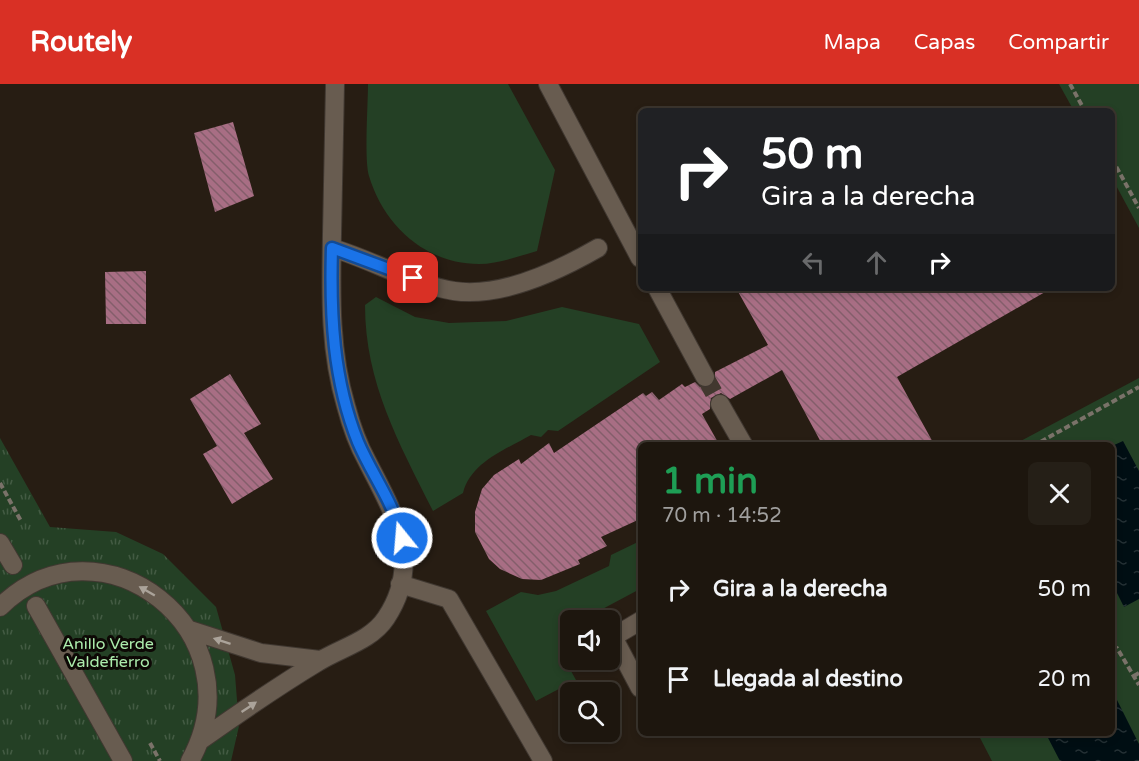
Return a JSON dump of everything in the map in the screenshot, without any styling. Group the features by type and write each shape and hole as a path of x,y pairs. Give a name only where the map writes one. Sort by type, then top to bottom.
{"street":[{"path":"201,740 320,660 378,628 392,608 400,584 403,547 400,529 389,499 358,443 338,369 331,300 335,84"},
{"path":"548,84 638,254"},
{"path":"332,248 455,291 488,290 527,282 559,270 598,248"},
{"path":"659,291 705,377"},
{"path":"720,404 742,442"},
{"path":"0,543 13,565"},
{"path":"0,608 26,588 53,577 77,573 101,574 124,579 146,589 166,603 190,630 202,655 209,696 201,740 190,761"},
{"path":"400,584 449,599 543,761"},
{"path":"36,606 123,761"},
{"path":"638,622 613,637 638,684"},
{"path":"190,630 261,653 320,660"}],"path":[{"path":"1070,84 1083,108"},
{"path":"1115,164 1139,208"},
{"path":"1040,442 1139,387"},
{"path":"0,483 2,490"},
{"path":"1115,647 1137,676 1139,685"}],"green space":[{"path":"368,84 508,84 555,170 537,251 494,263 460,262 425,249 396,226 385,211 369,176 366,145"},
{"path":"1059,84 1139,84 1139,228 1115,184 1115,108 1072,108"},
{"path":"376,297 415,317 449,323 506,321 562,307 639,324 660,362 558,431 548,430 541,437 531,435 490,458 473,473 463,493 433,511 386,412 371,361 365,305"},
{"path":"1139,378 1139,761 992,761 979,736 1115,736 1115,442 1019,442"},
{"name":"Anillo Verde Valdefierro","path":"0,438 50,527 116,532 163,554 216,607 235,675 239,726 231,761 0,761"},
{"path":"638,542 638,590 601,610 560,610 560,670 570,670 576,680 560,682 560,688 536,701 486,611 521,592 538,595 556,591 609,566 611,555"}],"water":[{"path":"1123,441 1139,471 1139,599 1124,607 1115,589 1115,445"},
{"path":"1115,696 1139,744 1139,761 1060,761 1047,736 1115,736"}],"building":[{"path":"233,122 254,196 215,212 194,133"},
{"path":"146,271 146,324 106,324 105,272"},
{"path":"738,291 1047,291 897,377 933,442 821,442 782,370 730,399 721,393 711,398 710,409 702,414 718,442 638,442 638,520 601,537 607,546 578,560 580,564 541,580 522,579 500,569 489,559 475,532 475,512 482,489 494,475 519,459 521,464 549,443 554,453 643,393 646,396 652,392 659,400 682,384 685,387 695,382 700,387 710,387 715,382 715,372 768,345"},
{"path":"230,374 261,424 244,433 273,479 232,504 203,454 217,446 190,399"}],"tunnel":[{"path":"705,377 720,404"}],"route":[{"path":"402,538 389,499 358,443 345,402 332,322 332,248 413,278"}]}
